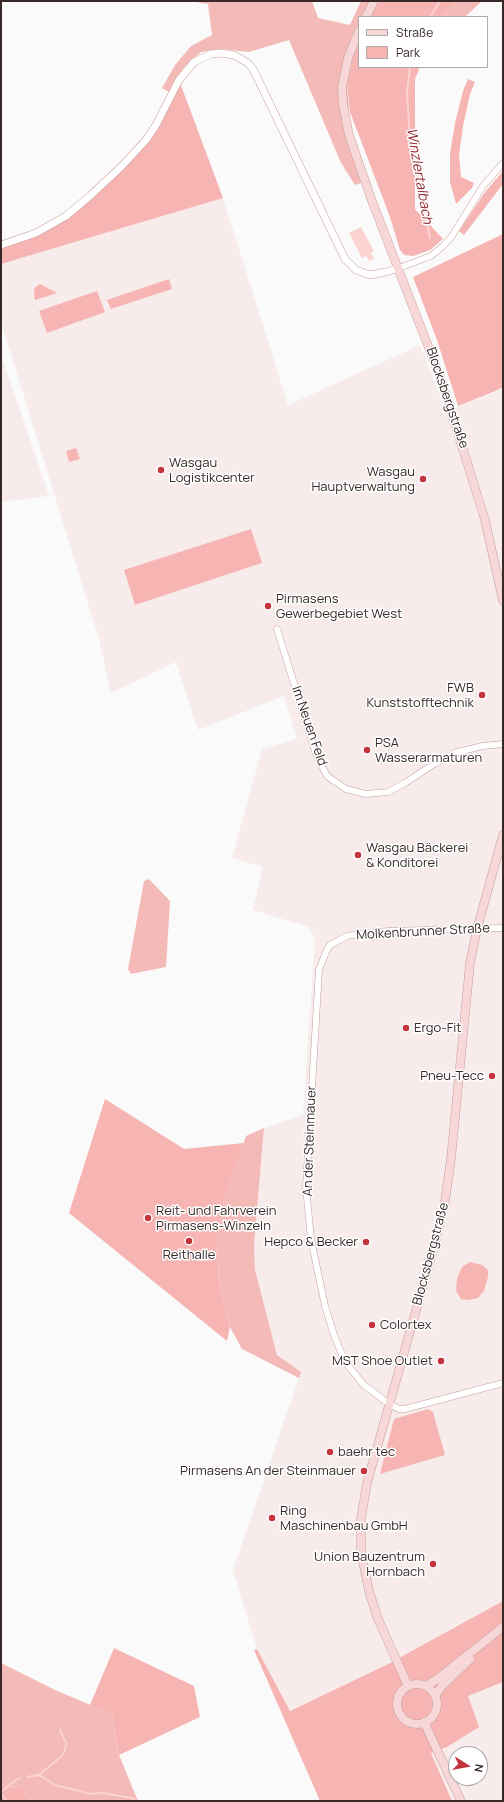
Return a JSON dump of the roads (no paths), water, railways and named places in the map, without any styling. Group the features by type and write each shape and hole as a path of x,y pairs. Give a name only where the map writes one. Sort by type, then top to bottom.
{"main road":[{"path":"366,16 374,1"},
{"name":"Blocksbergstraße","path":"358,34 344,71 342,87 345,120 354,153 430,349 467,458 485,520 503,601"},
{"name":"Blocksbergstraße","path":"408,1686 378,1619 365,1578 361,1552 361,1519 366,1489 434,1247 445,1201 451,1159 470,963 503,835"},
{"path":"426,1686 436,1680 502,1628"},
{"path":"435,1696 442,1686 502,1628"},
{"path":"420,1684 426,1686 435,1696 435,1711 429,1719 424,1722 411,1723 405,1720 398,1709 399,1696 408,1686 420,1684"},
{"path":"424,1722 461,1801"}],"street":[{"path":"1,245 36,233 66,216 91,195 122,166 146,140 156,125 180,80 194,62 218,53 234,55 248,63 253,69 342,252 356,270 370,274 386,272 431,256 444,246 452,236 483,186 503,163"},
{"name":"Im Neuen Feld","path":"277,629 316,754 327,776 346,790 366,794 388,792 401,786 434,764 457,752 483,746 503,744"},
{"name":"Molkenbrunner Straße","path":"326,952 330,946 346,936 359,934 389,931 503,928"},
{"name":"An der Steinmauer","path":"326,952 319,970 309,1118 306,1187 311,1239 325,1305 344,1362 364,1385 389,1404"},
{"path":"389,1404 399,1409 410,1409 503,1383"}],"waterway":[{"name":"Winzlertalbach","path":"431,16 440,1"},
{"name":"Winzlertalbach","path":"410,68 407,93 410,141 430,238"},
{"path":"39,1775 61,1757 65,1751 66,1743 60,1730"},
{"path":"27,1777 39,1775 55,1785 91,1794 102,1793 132,1798 136,1801"},
{"path":"1,1792 20,1778"},
{"path":"1,1793 7,1801"}],"place":[{"name":"Wasgau Logistikcenter","path":"161,470"},
{"name":"Wasgau Hauptverwaltung","path":"423,479"},
{"name":"Pirmasens Gewerbegebiet West","path":"268,606"},
{"name":"FWB Kunststofftechnik","path":"482,695"},
{"name":"PSA Wasserarmaturen","path":"367,750"},
{"name":"Wasgau Bäckerei & Konditorei","path":"358,855"},
{"name":"Ergo-Fit","path":"406,1028"},
{"name":"Pneu-Tecc","path":"492,1076"},
{"name":"Reit- und Fahrverein Pirmasens-Winzeln","path":"148,1218"},
{"name":"Reithalle","path":"189,1241"},
{"name":"Hepco & Becker","path":"366,1242"},
{"name":"Colortex","path":"372,1325"},
{"name":"MST Shoe Outlet","path":"441,1361"},
{"name":"baehr tec","path":"330,1452"},
{"name":"Pirmasens An der Steinmauer","path":"364,1471"},
{"name":"Ring Maschinenbau GmbH","path":"272,1518"},
{"name":"Union Bauzentrum Hornbach","path":"433,1564"}]}
